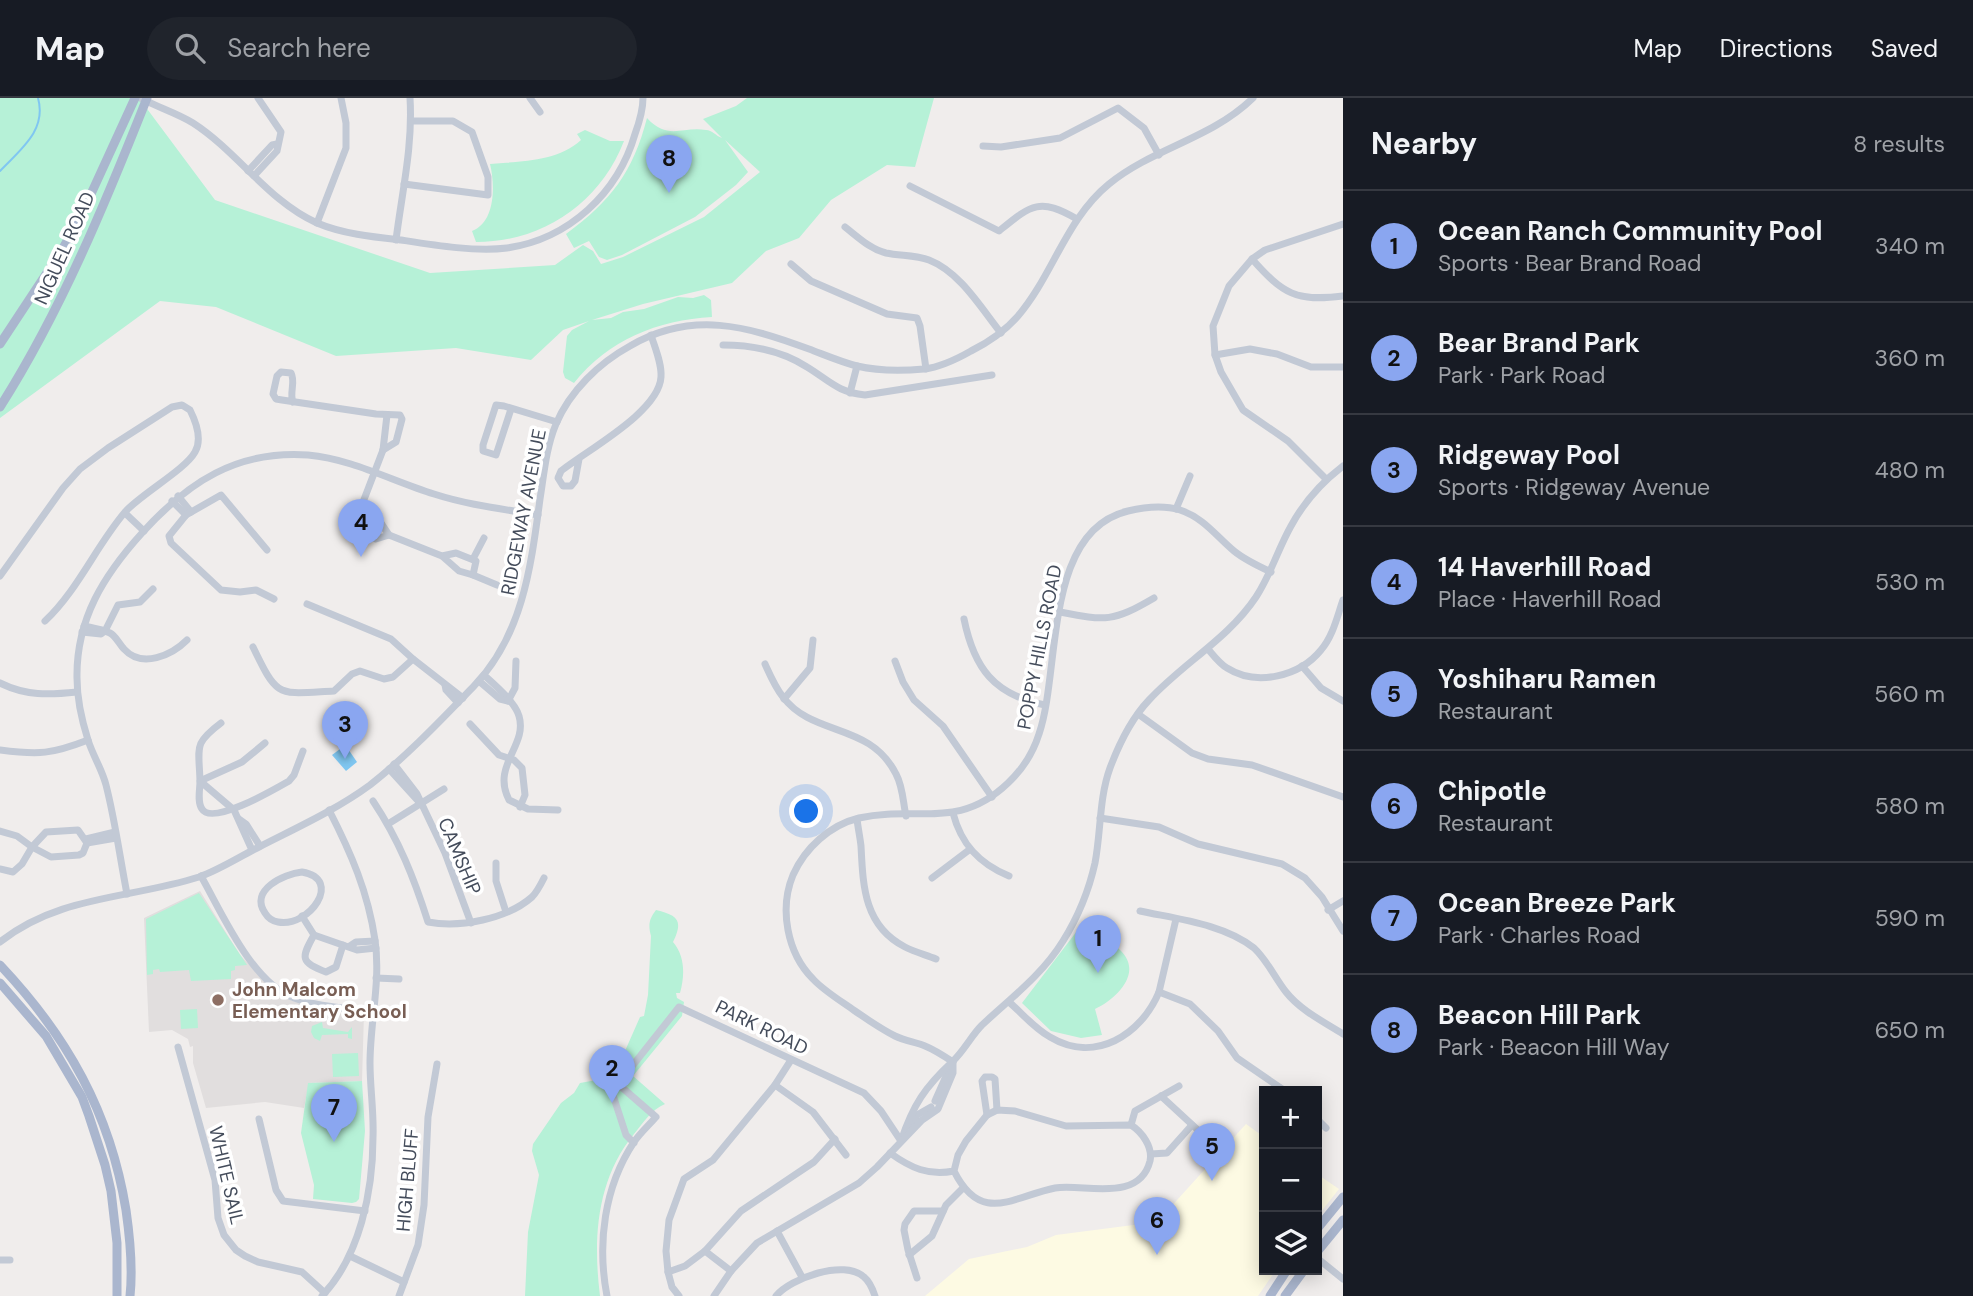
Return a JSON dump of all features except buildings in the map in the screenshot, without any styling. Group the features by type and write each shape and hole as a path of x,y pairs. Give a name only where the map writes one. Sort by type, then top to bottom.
{"main road":[{"name":"NIGUEL ROAD","path":"0,344 80,218 135,98"},
{"name":"NIGUEL ROAD","path":"0,407 44,334 80,257 144,99"},
{"path":"0,965 49,1021 85,1080 103,1121 123,1196 131,1254 130,1296"},
{"path":"0,983 46,1037 82,1097 89,1115 111,1191 117,1243 117,1296"},
{"path":"1322,1223 1343,1198"},
{"path":"1322,1246 1343,1220"},
{"path":"1270,1296 1284,1275"},
{"path":"1285,1296 1300,1275"}],"street":[{"path":"251,174 272,145 277,144 281,132 258,98"},
{"path":"317,223 346,148 346,123 341,98"},
{"path":"396,240 411,121 410,98"},
{"path":"530,98 540,112"},
{"path":"144,99 193,123 292,208 317,223 360,235 396,240 507,248 537,240 567,226 589,209 617,176 631,147 643,98"},
{"name":"RIDGEWAY AVENUE","path":"0,942 51,912 84,901 127,894 201,876 330,810 366,788 391,767 482,678 498,657 517,617 527,580 545,462 557,422 566,406 596,371 621,351 651,335 695,326 737,326 765,333 857,366 890,370 926,369 957,359 1001,333 1030,301 1077,219 1106,186 1127,171 1236,115 1253,98"},
{"path":"982,146 1001,147 1060,138 1118,108 1144,128 1159,155"},
{"path":"404,184 488,195 488,177 472,132 453,121 411,121"},
{"path":"910,186 999,231 1020,214 1035,207 1057,207 1077,219"},
{"path":"1326,479 1288,441 1243,410 1228,387 1215,355 1213,326 1229,286 1252,259 1274,246 1343,225"},
{"path":"845,227 880,250 926,259 943,267 956,277 1001,333"},
{"path":"1252,259 1268,278 1290,293 1317,299 1343,296"},
{"path":"792,264 811,281 887,314 917,318 926,369"},
{"path":"579,459 630,423 659,390 662,373 651,335"},
{"path":"723,345 750,345 785,356 807,367 840,390 850,393 865,394 992,376"},
{"path":"1215,355 1250,349 1277,354 1311,367 1343,367"},
{"path":"850,393 857,366"},
{"path":"293,402 387,415 396,413 402,419 396,442 383,450"},
{"path":"511,409 496,455 483,451 496,405 511,409 557,422"},
{"path":"0,576 63,488 80,469 107,448 172,407 183,406 192,413 198,443 195,452 124,513 61,606 45,621"},
{"path":"387,415 383,450 376,473 354,520 356,530 376,539 388,535"},
{"path":"127,894 107,788 89,740 77,692 77,662 90,605 105,578 175,498 205,478 228,467 273,456 304,455 324,457 459,501 538,515"},
{"path":"901,1141 916,1103 925,1090 943,1068 953,1062 974,1033 1009,1002 1049,960 1076,918 1095,862 1110,769 1124,736 1138,714 1174,676 1208,649 1242,615 1271,572 1290,527 1305,504 1326,479 1343,466"},
{"path":"1176,509 1190,476"},
{"path":"267,550 221,495 189,514 170,533 171,543 221,590 256,590 274,599"},
{"path":"175,498 189,514"},
{"name":"POPPY HILLS ROAD","path":"953,1062 923,1045 894,1036 814,980 793,947 786,918 786,900 795,870 822,837 838,826 857,819 879,816 953,813 992,797 1017,774 1030,755 1040,732 1060,612 1073,558 1095,529 1121,513 1152,507 1176,509 1204,522 1234,551 1271,572"},
{"path":"360,510 366,517 381,523 388,535 442,556 459,570 497,585"},
{"path":"124,513 144,531"},
{"path":"473,559 484,538"},
{"path":"442,556 456,554 473,559 477,565 473,576"},
{"path":"83,629 101,634 118,604 140,602 153,589"},
{"path":"1060,612 1094,619 1110,618 1128,614 1154,598"},
{"path":"1208,649 1227,668 1252,676 1279,677 1313,658 1329,638 1343,600"},
{"path":"307,604 391,639 460,700"},
{"path":"964,619 975,658 994,683 1006,691 1045,705"},
{"path":"105,631 113,634 130,655 140,658 155,658 173,653 187,640"},
{"path":"784,699 810,668 813,640"},
{"path":"253,647 269,681 279,691 299,693 334,691 352,674 360,671 384,679 393,677 413,659"},
{"path":"508,701 514,688 516,661"},
{"path":"895,661 902,682 914,700 943,726 992,797"},
{"path":"765,664 784,699 807,717 861,738 886,757 901,783 906,816"},
{"path":"1302,666 1321,688 1343,701"},
{"path":"482,678 505,694 517,710 521,727 504,772 505,790 509,800 520,807 558,810"},
{"path":"0,683 14,690 34,694 77,692"},
{"path":"1138,714 1192,753 1208,759 1252,765 1343,797"},
{"path":"221,723 203,737 199,749 200,805 207,813 233,810 289,781 303,751"},
{"path":"470,724 494,750 519,764 524,772 525,795 520,807"},
{"path":"0,750 47,753 89,740"},
{"path":"200,781 242,762 265,743"},
{"name":"CAMSHIP","path":"391,767 417,794 445,853 471,923"},
{"path":"200,781 233,810 252,850"},
{"path":"388,824 444,789"},
{"path":"373,801 410,867 428,922 471,923 506,912 533,896 544,878"},
{"path":"323,1294 350,1256 365,1212 374,1139 370,1011 376,980 375,944 362,881 330,810"},
{"path":"953,813 960,835 969,850 994,870 1009,876"},
{"path":"1100,818 1159,827 1198,844 1282,864 1305,878 1322,897 1343,931"},
{"path":"239,819 246,824 260,846"},
{"path":"857,819 861,843 861,877 870,908 877,921 894,940 936,959"},
{"path":"0,870 13,872 46,832 78,830 87,841"},
{"path":"0,831 18,836 51,857 79,855 83,853 87,841"},
{"path":"87,841 116,835"},
{"path":"932,878 969,850"},
{"path":"496,863 496,881 506,912"},
{"path":"294,873 315,877 321,890 319,903 302,916 284,923 274,922 267,916 262,908 262,899 269,885 294,873"},
{"path":"201,876 220,915 250,959 275,988 292,998 308,1002 370,1011"},
{"path":"1328,909 1343,901"},
{"path":"1140,911 1226,934 1256,950 1287,994 1301,1007 1343,1034"},
{"path":"302,916 314,935 357,950 375,944"},
{"path":"1009,1002 1048,1037 1066,1044 1090,1047 1115,1041 1136,1027 1147,1015 1159,992 1176,919"},
{"path":"314,935 304,954 305,960 308,965 326,972 336,967 346,946"},
{"path":"376,980 398,980"},
{"path":"1159,992 1190,1004 1218,1031 1237,1058 1277,1086"},
{"name":"PARK ROAD","path":"618,1084 680,1007 864,1093 881,1111 901,1141"},
{"name":"WHITE SAIL","path":"178,1047 215,1180 218,1218 224,1235 236,1250 258,1262 302,1272 323,1294"},
{"path":"679,1296 672,1287 666,1251 669,1220 684,1179 713,1160 775,1085 791,1060"},
{"path":"910,1130 917,1115 937,1101 953,1073 953,1062"},
{"name":"HIGH BLUFF","path":"398,1296 418,1245 424,1205 428,1117 437,1064"},
{"path":"987,1115 982,1081 985,1077 995,1079 997,1110"},
{"path":"607,1296 602,1258 605,1217 610,1194 634,1143 656,1117 618,1084 612,1092 626,1135 634,1143"},
{"path":"775,1085 813,1112 846,1155"},
{"path":"1131,1125 1135,1111 1179,1086"},
{"path":"714,1296 731,1271 757,1244 859,1183 910,1130 938,1109 937,1101 925,1090"},
{"path":"1161,1096 1212,1143"},
{"path":"997,1110 1015,1111 1066,1126 1131,1125 1143,1136 1151,1154 1149,1164 1134,1182 1123,1186 1099,1190 1057,1188 1002,1203 971,1196 963,1188 954,1171 958,1155 966,1140 987,1115 997,1110"},
{"path":"259,1119 276,1190 283,1201 365,1212"},
{"path":"1322,1124 1326,1128"},
{"path":"1151,1154 1167,1153 1192,1125"},
{"path":"668,1272 685,1266 705,1251 741,1211 814,1162 835,1139"},
{"path":"890,1153 917,1170 943,1173 954,1171"},
{"path":"909,1255 932,1236 950,1200 963,1188"},
{"path":"917,1278 909,1255 905,1227 914,1211 943,1211"},
{"path":"777,1231 802,1277"},
{"path":"705,1251 731,1271"},
{"path":"350,1256 404,1282"},
{"path":"0,1260 10,1260"},
{"path":"1322,1262 1343,1279"},
{"path":"776,1296 802,1277 845,1269 863,1276 875,1296"}],"shaded area":[{"name":"John Malcom Elementary School","path":"200,891 240,955 275,991 292,1001 364,1013 362,1081 309,1083 304,1108 265,1102 206,1108 193,1063 193,1046 190,1047 188,1039 172,1030 149,1032 144,918"},
{"path":"1246,1124 1259,1133 1259,1275 1273,1275 1258,1296 925,1296 969,1259 1027,1247 1056,1235 1141,1224 1168,1210"},
{"path":"1322,1177 1339,1189 1322,1211"}],"green space":[{"path":"0,98 139,98 215,200 430,273 555,265 583,245 593,251 601,264 623,257 704,217 760,172 725,140 748,172 736,185 695,217 607,260 599,257 589,241 574,248 566,234 596,210 618,184 635,154 647,118 669,131 708,130 722,138 703,119 736,106 747,98 934,98 915,167 887,165 831,200 799,238 766,251 732,283 643,304 592,320 611,318 623,312 644,309 678,297 693,298 704,295 711,300 712,317 672,323 636,335 602,355 574,383 565,378 563,372 567,336 572,330 589,321 563,330 531,360 456,348 336,356 216,307 160,301 0,418"},
{"path":"585,130 610,141 624,141 600,183 584,200 566,215 524,235 476,242 472,231 486,220 492,202 490,164 526,161 561,153 581,140 577,134"},
{"path":"199,893 247,965 235,966 235,970 231,971 231,979 191,981 189,970 160,972 159,969 147,975 146,919"},
{"path":"656,910 674,917 678,924 673,942 680,953 683,966 680,993 676,993 677,998 684,1002 682,1016 633,1076 665,1104 648,1117 621,1152 605,1191 598,1232 600,1296 525,1296 528,1232 539,1175 532,1151 533,1144 561,1103 574,1093 580,1083 602,1079 625,1051 640,1017 644,1016 648,995 650,922"},
{"path":"1080,927 1119,949 1129,967 1125,984 1119,992 1095,1009 1102,1035 1081,1038 1051,1031 1022,1003"},
{"path":"197,1009 198,1028 181,1029 180,1010"},
{"path":"322,1022 323,1028 348,1032 352,1027 352,1039 348,1038 348,1034 322,1035 320,1041 314,1038 312,1026"},
{"path":"358,1053 359,1076 333,1077 332,1054"},
{"path":"362,1081 365,1131 359,1199 352,1203 313,1199 314,1185 301,1133 308,1083"}],"water":[{"path":"344,746 357,762 346,771 332,755"}],"waterway":[{"path":"0,171 24,147 35,129 39,120 38,98"}],"place":[{"name":"Beacon Hill Park","path":"669,193"},
{"name":"14 Haverhill Road","path":"361,557"},
{"name":"Ridgeway Pool","path":"345,759"},
{"name":"Ocean Ranch Community Pool","path":"1098,973"},
{"name":"John Malcom Elementary School","path":"218,1000"},
{"name":"Bear Brand Park","path":"612,1103"},
{"name":"Ocean Breeze Park","path":"334,1142"},
{"name":"Yoshiharu Ramen","path":"1212,1181"},
{"name":"Chipotle","path":"1157,1255"}]}
